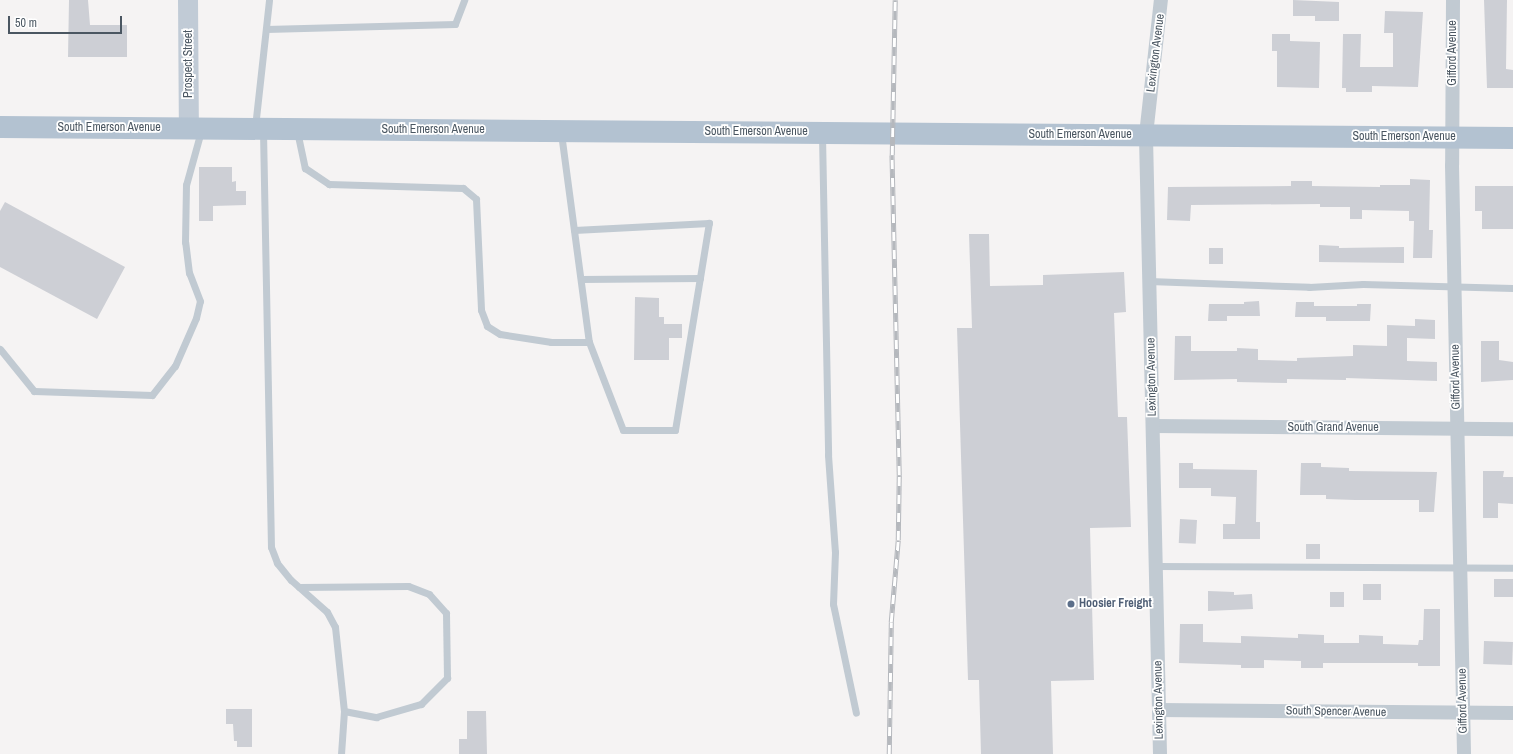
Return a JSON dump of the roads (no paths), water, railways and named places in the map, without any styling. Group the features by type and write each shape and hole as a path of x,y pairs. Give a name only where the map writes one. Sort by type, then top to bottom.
{"main road":[{"name":"Prospect Street","path":"188,0 196,128"},
{"name":"South Emerson Avenue","path":"0,127 1513,138"}],"street":[{"name":"Lexington Avenue","path":"1160,754 1146,135 1161,0"},
{"name":"Gifford Avenue","path":"1453,0 1452,137 1464,754"},
{"name":"South Grand Avenue","path":"1153,426 1513,429"},
{"name":"South Spencer Avenue","path":"1159,710 1513,713"}],"lane":[{"path":"269,0 259,129 271,547 277,563 299,587 327,612 335,627 344,711 341,754"},
{"path":"266,29 455,24 464,0"},
{"path":"0,349 34,391 152,395 175,366 196,318 200,301 189,273 185,242 186,184 196,128"},
{"path":"296,129 305,168 330,184 463,188 476,199 481,310 488,326 500,334 551,342 589,342"},
{"path":"560,131 589,342 623,430 675,430 709,223 574,230"},
{"path":"822,133 828,455 836,552 833,604 856,713"},
{"path":"581,279 700,278"},
{"path":"1149,281 1309,287 1364,284 1513,288"},
{"path":"1156,566 1513,568"},
{"path":"299,587 408,586 429,594 446,613 447,678 421,704 376,717 344,711"}],"railway":[{"path":"889,754 891,622 898,540 899,475 892,155 895,0"}],"place":[{"name":"Hoosier Freight","path":"1071,604"}]}
